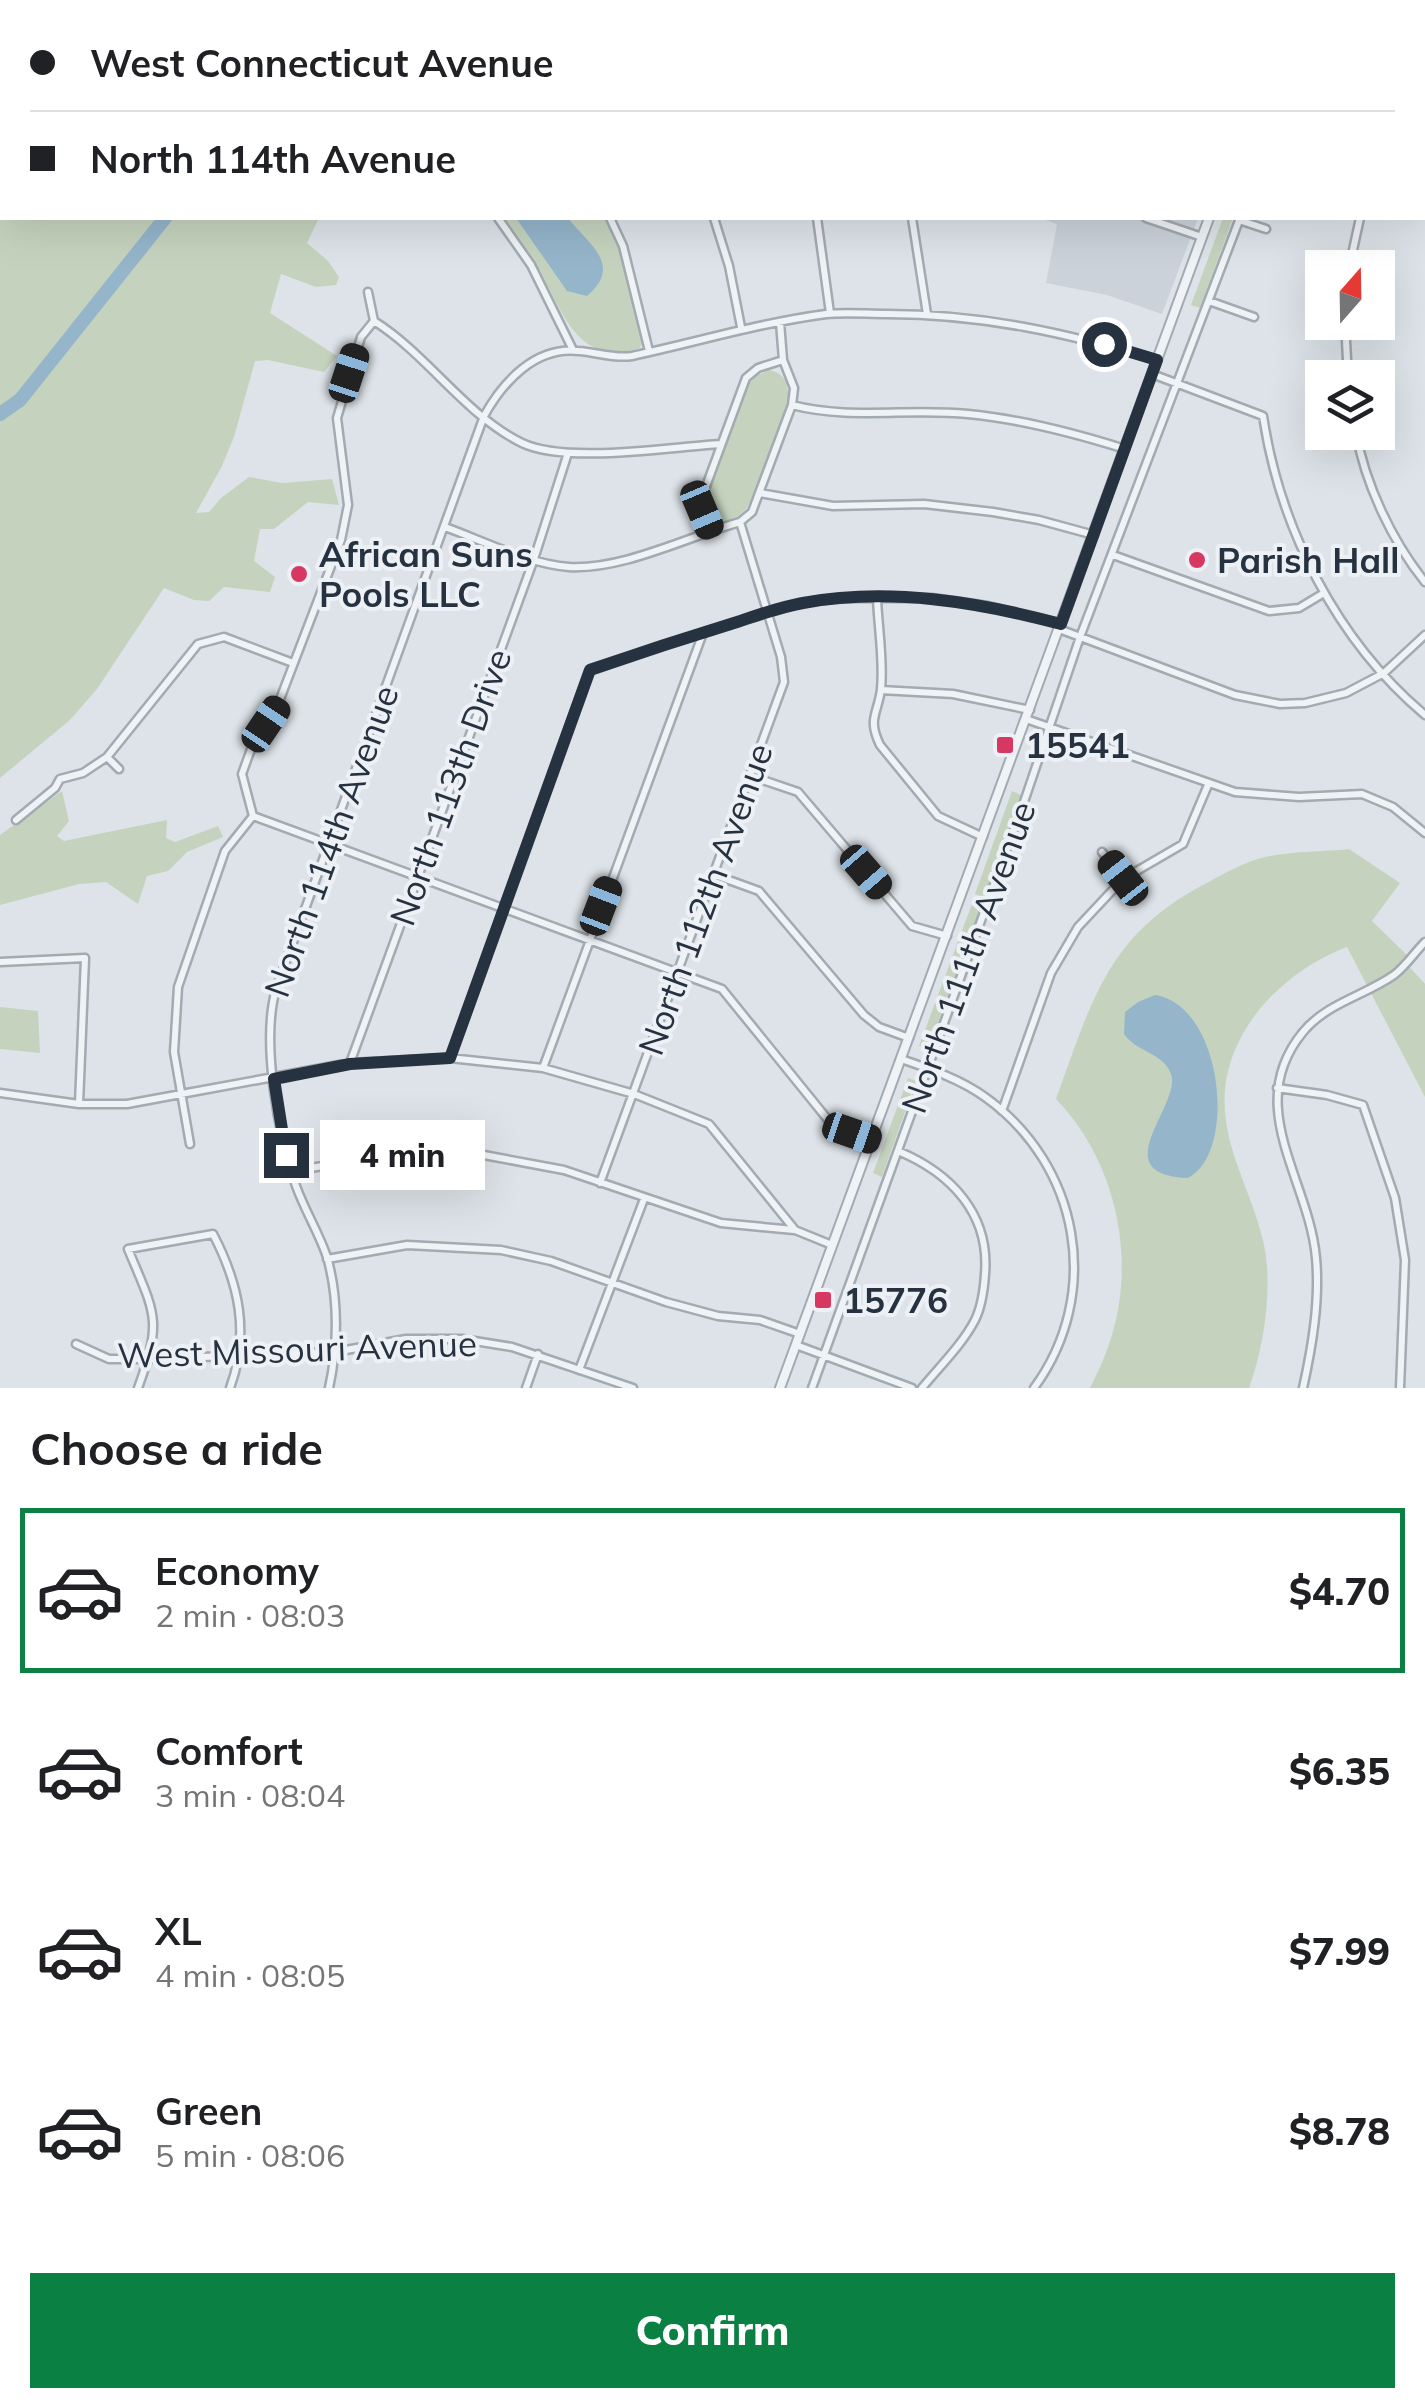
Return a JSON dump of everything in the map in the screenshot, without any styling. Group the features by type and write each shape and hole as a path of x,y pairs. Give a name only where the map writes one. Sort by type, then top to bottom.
{"street":[{"path":"499,220 531,264 574,350 615,357 741,328 830,314 927,314 1010,323 1077,336 1157,360"},
{"path":"611,220 624,246 649,351"},
{"path":"715,220 729,266 741,328"},
{"path":"816,220 830,314"},
{"path":"912,220 927,314"},
{"path":"1152,220 1202,237"},
{"name":"North 111th Avenue","path":"780,1388 1208,220"},
{"name":"North 111th Avenue","path":"812,1388 1080,637 1239,220"},
{"name":"North 111th Avenue","path":"1242,220 1266,229"},
{"path":"1354,250 1360,220"},
{"path":"368,292 374,321 396,335 484,416 523,444 568,454 720,444"},
{"path":"1209,301 1254,317"},
{"path":"253,816 242,774 247,757 277,707 341,540 348,504 337,418 361,337 374,321"},
{"path":"445,527 534,560 568,567 606,565 740,522 752,512 792,405 794,388 783,360 780,322"},
{"name":"North 114th Avenue","path":"329,1388 334,1303 327,1259 282,1141 269,1042 272,1001 484,416 511,376 539,358 574,350"},
{"path":"711,530 702,510 702,497 746,378 758,368 783,360"},
{"path":"1152,374 1263,416 1276,481 1298,540 1324,593 1352,635 1425,715"},
{"path":"792,405 820,412 969,414 1040,426 1126,450"},
{"path":"1359,450 1388,524 1425,582"},
{"name":"North 113th Drive","path":"350,1064 534,560 568,454"},
{"path":"760,493 833,506 924,504 976,510 1039,520 1094,535"},
{"name":"North 112th Avenue","path":"600,1183 784,682 768,612 740,522"},
{"path":"1112,555 1269,612 1299,608 1324,593"},
{"path":"450,1058 590,670 799,603 838,598 932,598 988,606 1060,626 1235,695 1268,703 1304,703 1346,693 1384,673 1425,635"},
{"path":"877,598 881,690 872,714 874,732 938,816 983,837"},
{"path":"542,1068 704,632"},
{"path":"16,820 56,788 60,779 83,773 107,757 198,644 224,638 293,663"},
{"path":"881,690 952,694 1028,714 1050,728 1208,785 1258,796 1362,794 1394,807 1425,833"},
{"path":"107,757 119,768"},
{"path":"751,776 798,792 912,926 947,936"},
{"path":"1002,1111 1051,973 1078,928 1123,878 1182,844 1208,785"},
{"path":"253,816 722,989 833,1126 872,1140"},
{"path":"190,1144 174,1035 182,970 225,850 253,816"},
{"path":"1102,852 1123,878"},
{"path":"714,875 759,891 864,1015 879,1027 909,1038"},
{"path":"1302,1388 1313,1346 1316,1258 1302,1195 1277,1122 1277,1088 1283,1065 1304,1030 1318,1016 1394,975 1425,942"},
{"path":"0,962 85,958 79,1104"},
{"path":"0,1093 79,1104 127,1104 350,1064 450,1058 542,1068 634,1094 709,1124 795,1230"},
{"path":"902,1059 983,1095 1026,1134 1053,1176 1068,1215 1074,1250 1074,1290 1052,1363 1034,1388"},
{"path":"1277,1088 1327,1095 1363,1106 1395,1198 1405,1260 1400,1388"},
{"path":"898,1150 941,1173 967,1201 978,1221 986,1260 984,1291 976,1318 922,1388"},
{"path":"291,1171 412,1152 473,1153 528,1161 721,1223 795,1230 832,1245"},
{"path":"580,1370 644,1199"},
{"path":"138,1388 156,1329 152,1308 128,1249 213,1234 231,1268 241,1319 239,1356 230,1388"},
{"path":"327,1259 407,1245 474,1246 551,1261 666,1302 718,1316 760,1320 800,1334"},
{"name":"West Missouri Avenue","path":"76,1344 109,1359 149,1359 334,1352 436,1338 488,1342 538,1354 633,1388"},
{"path":"796,1346 912,1388"},
{"path":"526,1388 538,1354"}],"shaded area":[{"path":"1046,220 1197,220 1162,314 1107,295 1046,283 1057,224"}],"green space":[{"path":"0,220 318,220 307,243 328,261 339,277 336,285 316,287 281,274 270,313 337,356 324,372 268,360 255,361 234,437 196,513 209,512 249,477 282,483 332,479 339,505 308,502 274,529 260,529 254,561 275,577 270,592 224,587 209,601 194,600 164,588 97,689 70,720 0,778"},
{"path":"503,220 607,220 623,263 642,342 640,348 619,352 587,343 565,318 535,263"},
{"path":"1222,220 1232,220 1200,308 1191,305"},
{"path":"769,370 780,374 786,383 783,415 747,508 735,519 720,523 709,513 708,491 746,388 755,376"},
{"path":"62,791 69,821 57,836 64,841 167,820 166,838 175,842 218,826 223,837 187,852 168,871 147,876 138,904 106,882 79,884 0,905 0,835"},
{"path":"1012,791 1021,795 984,897 975,894"},
{"path":"1349,849 1400,883 1372,921 1410,958 1406,963 1425,984 1425,1097 1347,947 1297,974 1275,992 1241,1038 1230,1064 1225,1092 1229,1137 1267,1262 1266,1317 1249,1388 1090,1388 1109,1344 1119,1307 1121,1242 1106,1180 1093,1151 1056,1099 1092,1003 1123,950 1144,927 1203,885 1265,857"},
{"path":"972,904 981,907 928,1049 919,1046"},
{"path":"0,1007 38,1011 40,1053 0,1049"},
{"path":"908,1078 916,1081 882,1177 873,1173"}],"water":[{"path":"517,220 570,220 593,246 603,265 598,285 587,296 567,291"},
{"path":"1155,995 1178,1005 1196,1024 1209,1051 1216,1081 1214,1140 1204,1163 1188,1178 1163,1174 1151,1165 1151,1136 1166,1103 1171,1074 1162,1061 1124,1034 1125,1012"}],"waterway":[{"path":"0,414 20,400 163,220"}],"place":[{"name":"Parish Hall","path":"1197,560"},
{"name":"African Suns Pools LLC","path":"299,574"},
{"name":"15541","path":"1005,745"},
{"name":"15776","path":"823,1300"}],"route":[{"path":"286,1155 274,1079 350,1064 450,1058 590,670 799,603 838,598 932,598 988,606 1061,624 1157,360 1104,344"}]}
